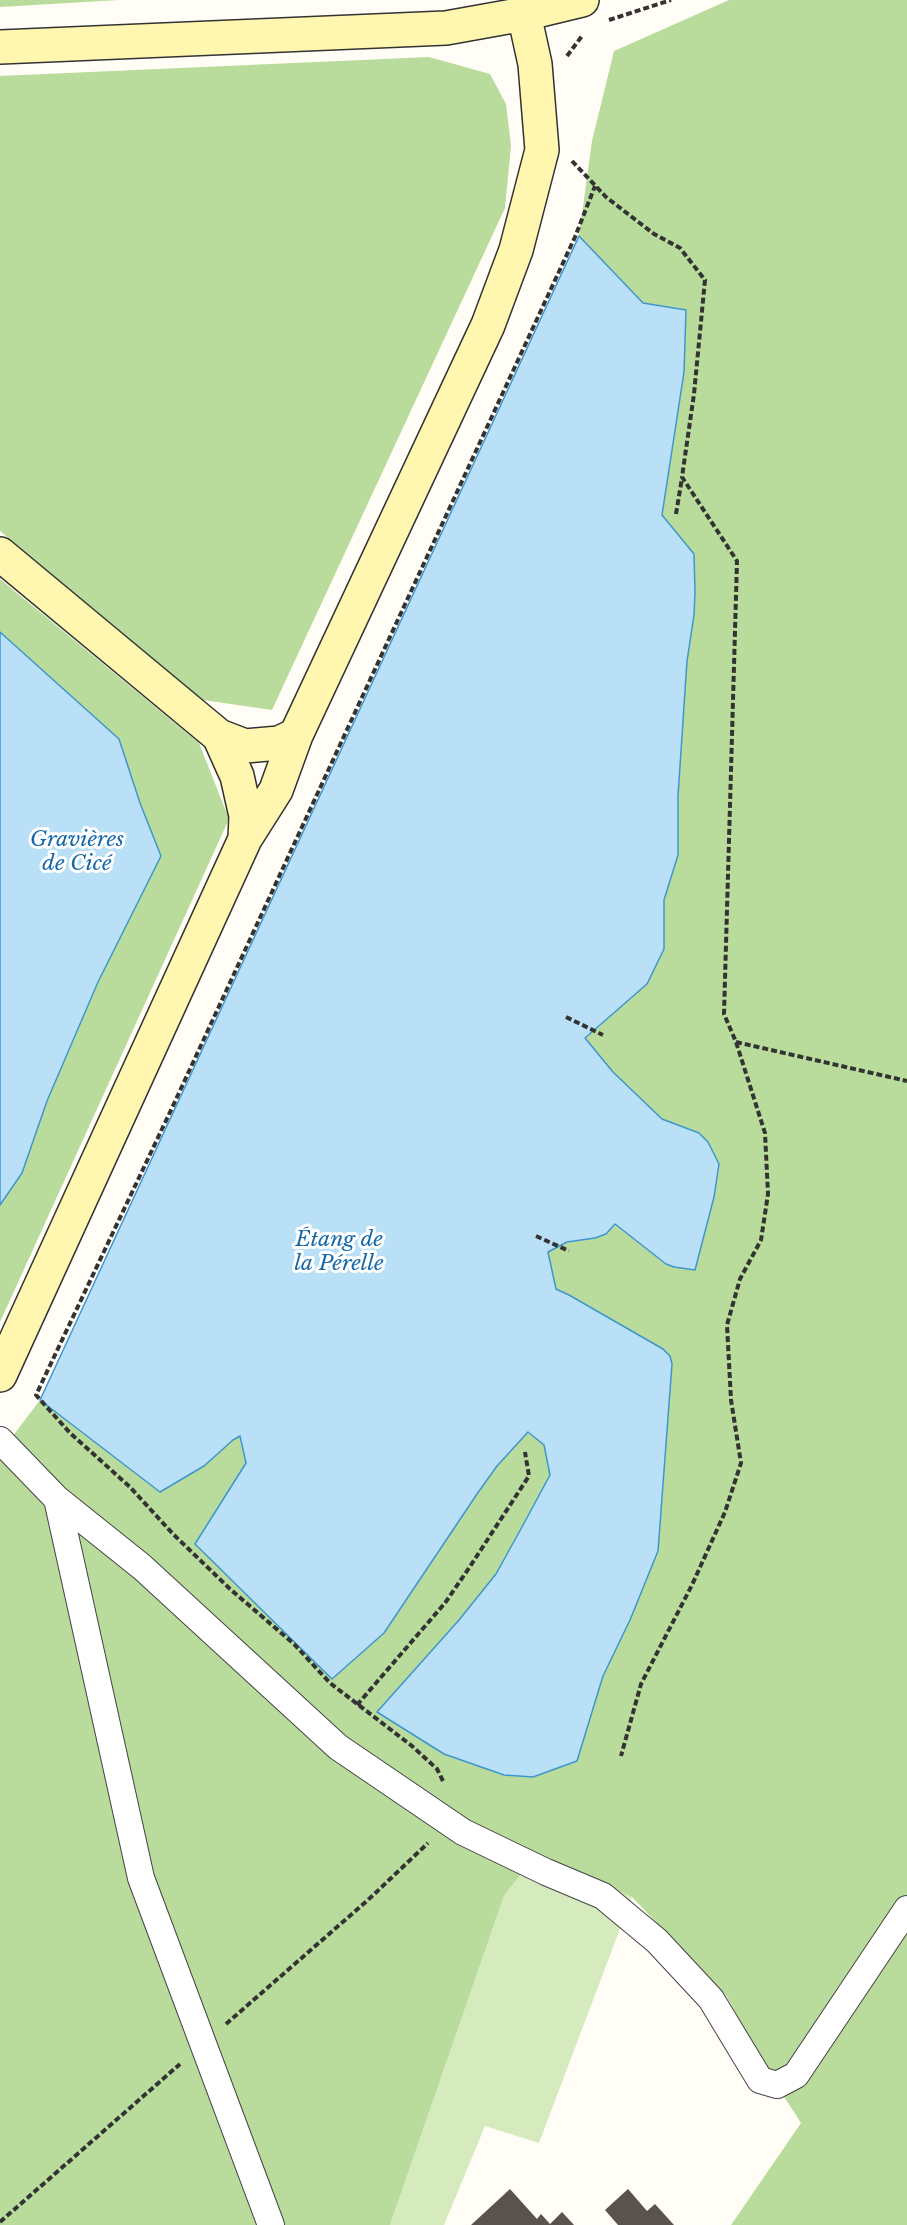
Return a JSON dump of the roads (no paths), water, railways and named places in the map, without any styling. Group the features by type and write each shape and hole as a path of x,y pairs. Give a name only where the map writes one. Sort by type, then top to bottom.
{"main road":[{"path":"0,46 446,28 524,14 592,11"},
{"path":"0,1375 245,838 276,790 296,735 488,325 516,250 542,150 536,64 524,14"},
{"path":"0,554 219,736 245,746 279,743 296,735"},
{"path":"219,736 237,776 246,816 245,838"}],"street":[{"path":"0,1440 57,1499 142,1567 338,1747 463,1832 546,1872 603,1896 657,1941 711,1999 760,2080 777,2085 796,2074 907,1909"},
{"path":"57,1499 141,1878 271,2225"}],"water":[{"name":"Étang de la Pérelle","path":"579,236 643,303 686,310 684,372 662,515 694,554 695,592 687,661 678,796 678,855 664,900 664,949 647,984 585,1038 613,1072 662,1119 699,1133 708,1142 719,1164 714,1197 695,1270 666,1264 615,1224 606,1234 567,1242 548,1252 556,1289 663,1349 670,1356 672,1364 658,1551 630,1620 603,1676 577,1761 533,1777 504,1775 444,1754 377,1712 459,1620 496,1574 522,1527 550,1475 544,1445 528,1432 497,1466 384,1633 332,1679 195,1544 246,1463 240,1436 204,1466 160,1492 40,1400"},
{"name":"Gravières de Cicé","path":"0,632 119,739 140,803 161,856 98,982 47,1101 22,1173 0,1205"}]}
